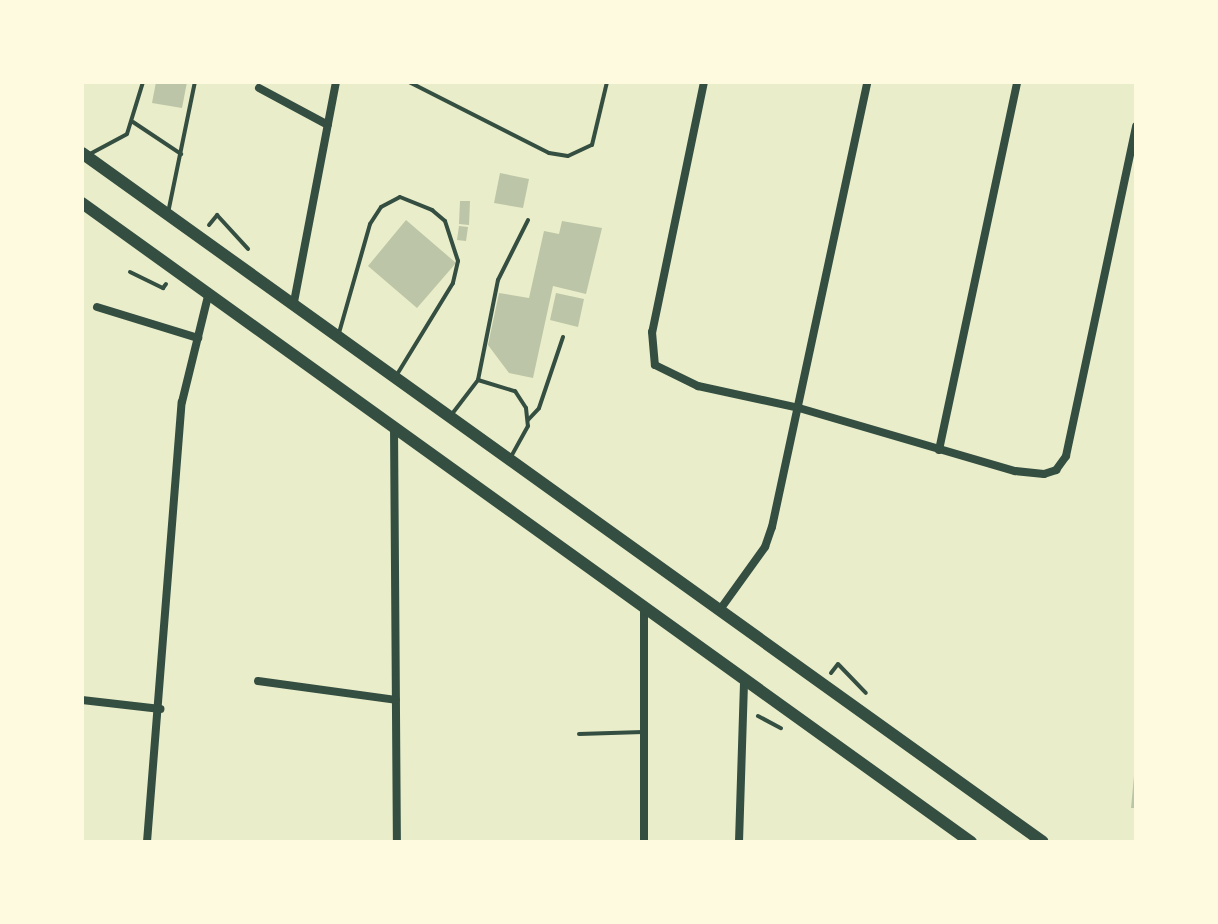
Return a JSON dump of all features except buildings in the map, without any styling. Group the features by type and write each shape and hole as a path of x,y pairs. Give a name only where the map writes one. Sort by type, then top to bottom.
{"main road":[{"path":"84,155 294,302 1043,842"},
{"path":"82,203 968,841"}],"street":[{"path":"294,302 336,82"},
{"path":"704,82 652,332 655,365 673,378 799,408 1015,471 1044,474 1056,470 1066,456 1136,126"},
{"path":"719,611 765,547 799,408 867,82"},
{"path":"939,450 1017,82"},
{"path":"259,88 328,125"},
{"path":"147,842 160,709 182,402 209,292"},
{"path":"97,307 198,338"},
{"path":"394,425 397,842"},
{"path":"644,607 644,842"},
{"path":"739,842 744,680"},
{"path":"258,681 396,700"},
{"path":"82,700 160,709"}],"lane":[{"path":"84,155 127,134 143,82"},
{"path":"167,213 195,82"},
{"path":"409,82 549,153 568,156 592,145 607,82"},
{"path":"133,122 181,154"},
{"path":"339,335 370,224 381,207 400,197 432,210 445,221 458,261 453,283 396,376"},
{"path":"451,416 478,380 498,280 528,220"},
{"path":"509,459 524,438 528,420 539,408 563,337"},
{"path":"478,380 515,391 528,420"},
{"path":"579,734 643,732"}],"path":[{"path":"217,215 248,249"},
{"path":"130,272 163,288"},
{"path":"838,664 869,696"},
{"path":"758,716 789,731"}]}
